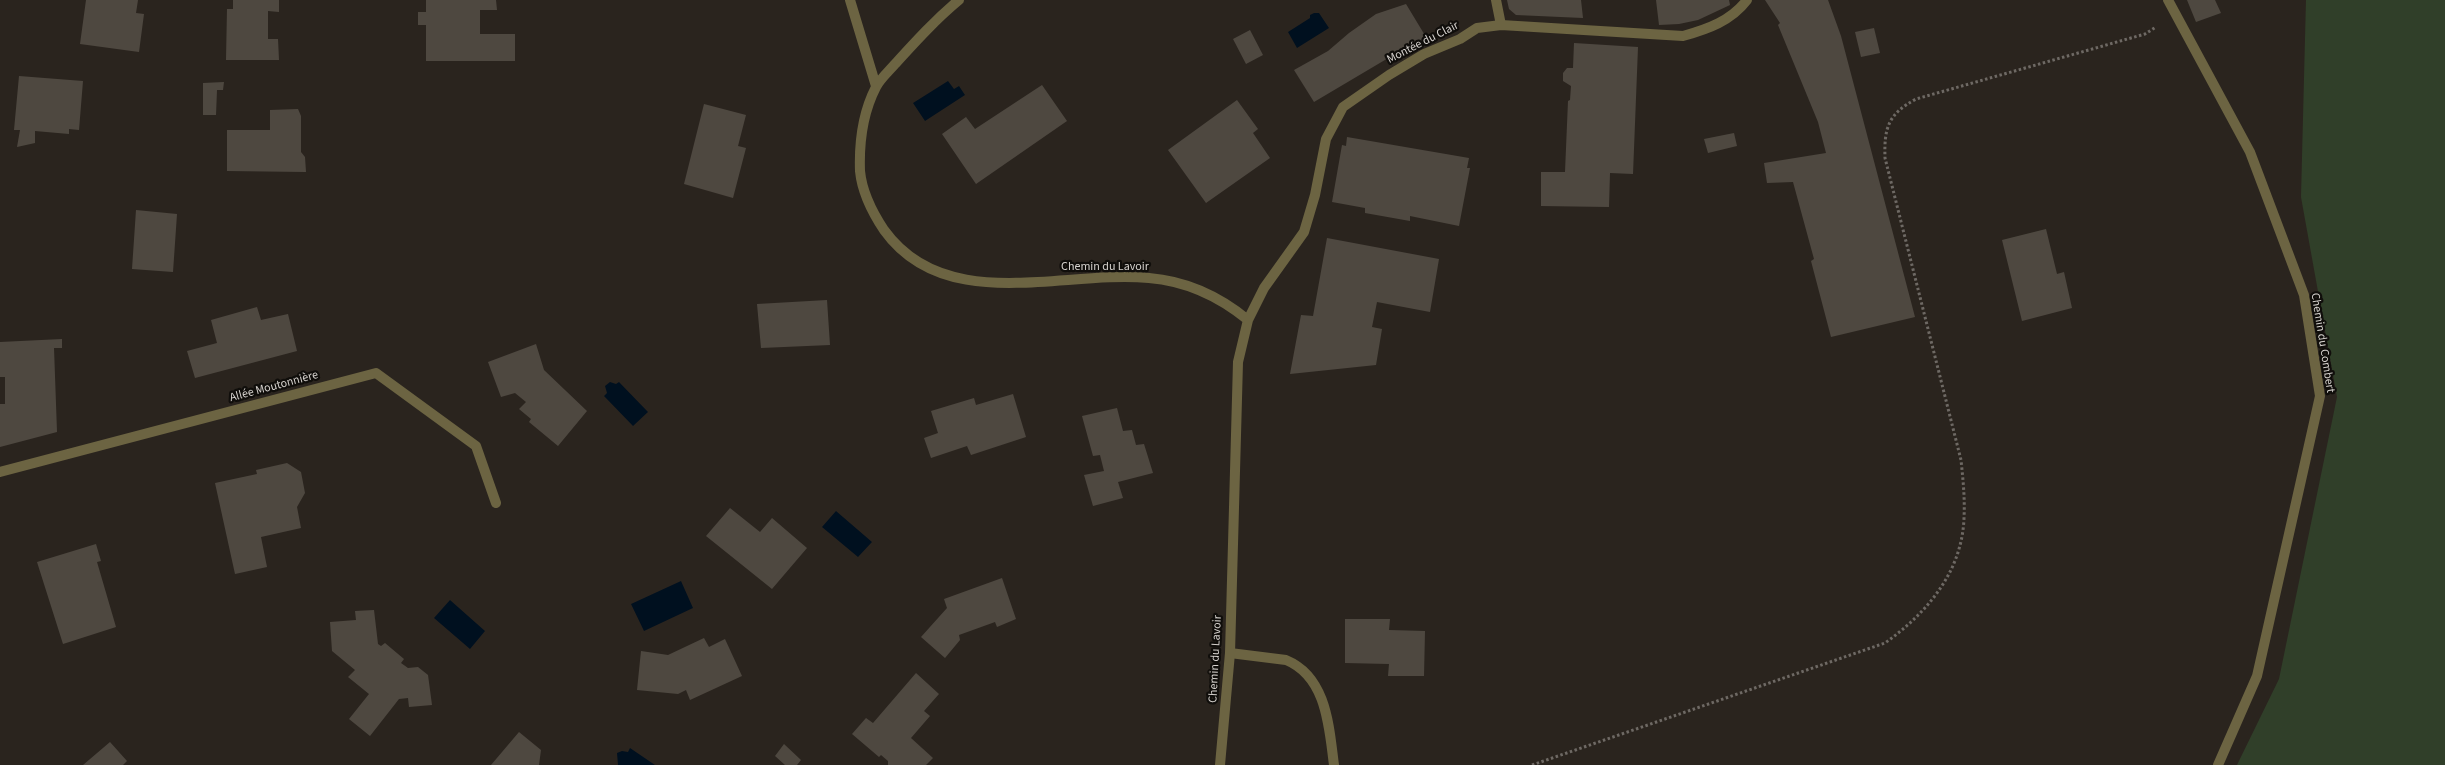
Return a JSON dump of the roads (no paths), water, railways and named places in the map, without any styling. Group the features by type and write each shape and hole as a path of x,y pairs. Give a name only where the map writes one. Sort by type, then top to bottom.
{"street":[{"path":"850,0 876,86"},
{"name":"Chemin du Lavoir","path":"959,0 932,23 876,86 865,114 859,143 861,181 873,214 894,244 911,259 931,270 960,280 994,284 1092,277 1151,278 1197,288 1237,311 1248,320 1238,362 1230,653 1220,765"},
{"path":"1496,0 1501,25"},
{"name":"Montée du Clair","path":"1248,320 1264,288 1304,232 1315,195 1326,139 1343,107 1389,75 1424,54 1460,39 1476,28 1501,25 1683,36 1702,31 1736,14 1747,0"},
{"name":"Chemin du Combert","path":"2168,0 2250,152 2304,295 2320,396 2257,676 2218,765"},
{"name":"Allée Moutonnière","path":"0,472 376,373 476,446 496,504"},
{"path":"1230,653 1286,660 1293,663 1312,680 1324,704 1334,765"}],"water":[{"path":"1319,13 1329,28 1297,48 1288,32 1310,18 1310,15"},
{"path":"948,81 954,89 959,86 965,95 925,121 913,103"},
{"path":"610,382 616,384 619,382 648,412 633,426 604,396 607,393 605,386"},
{"path":"836,511 872,542 858,557 822,527"},
{"path":"681,581 693,608 644,631 631,604"},
{"path":"450,600 485,631 470,649 434,618"},
{"path":"630,748 655,765 618,765 617,753 622,751 628,752"}]}
